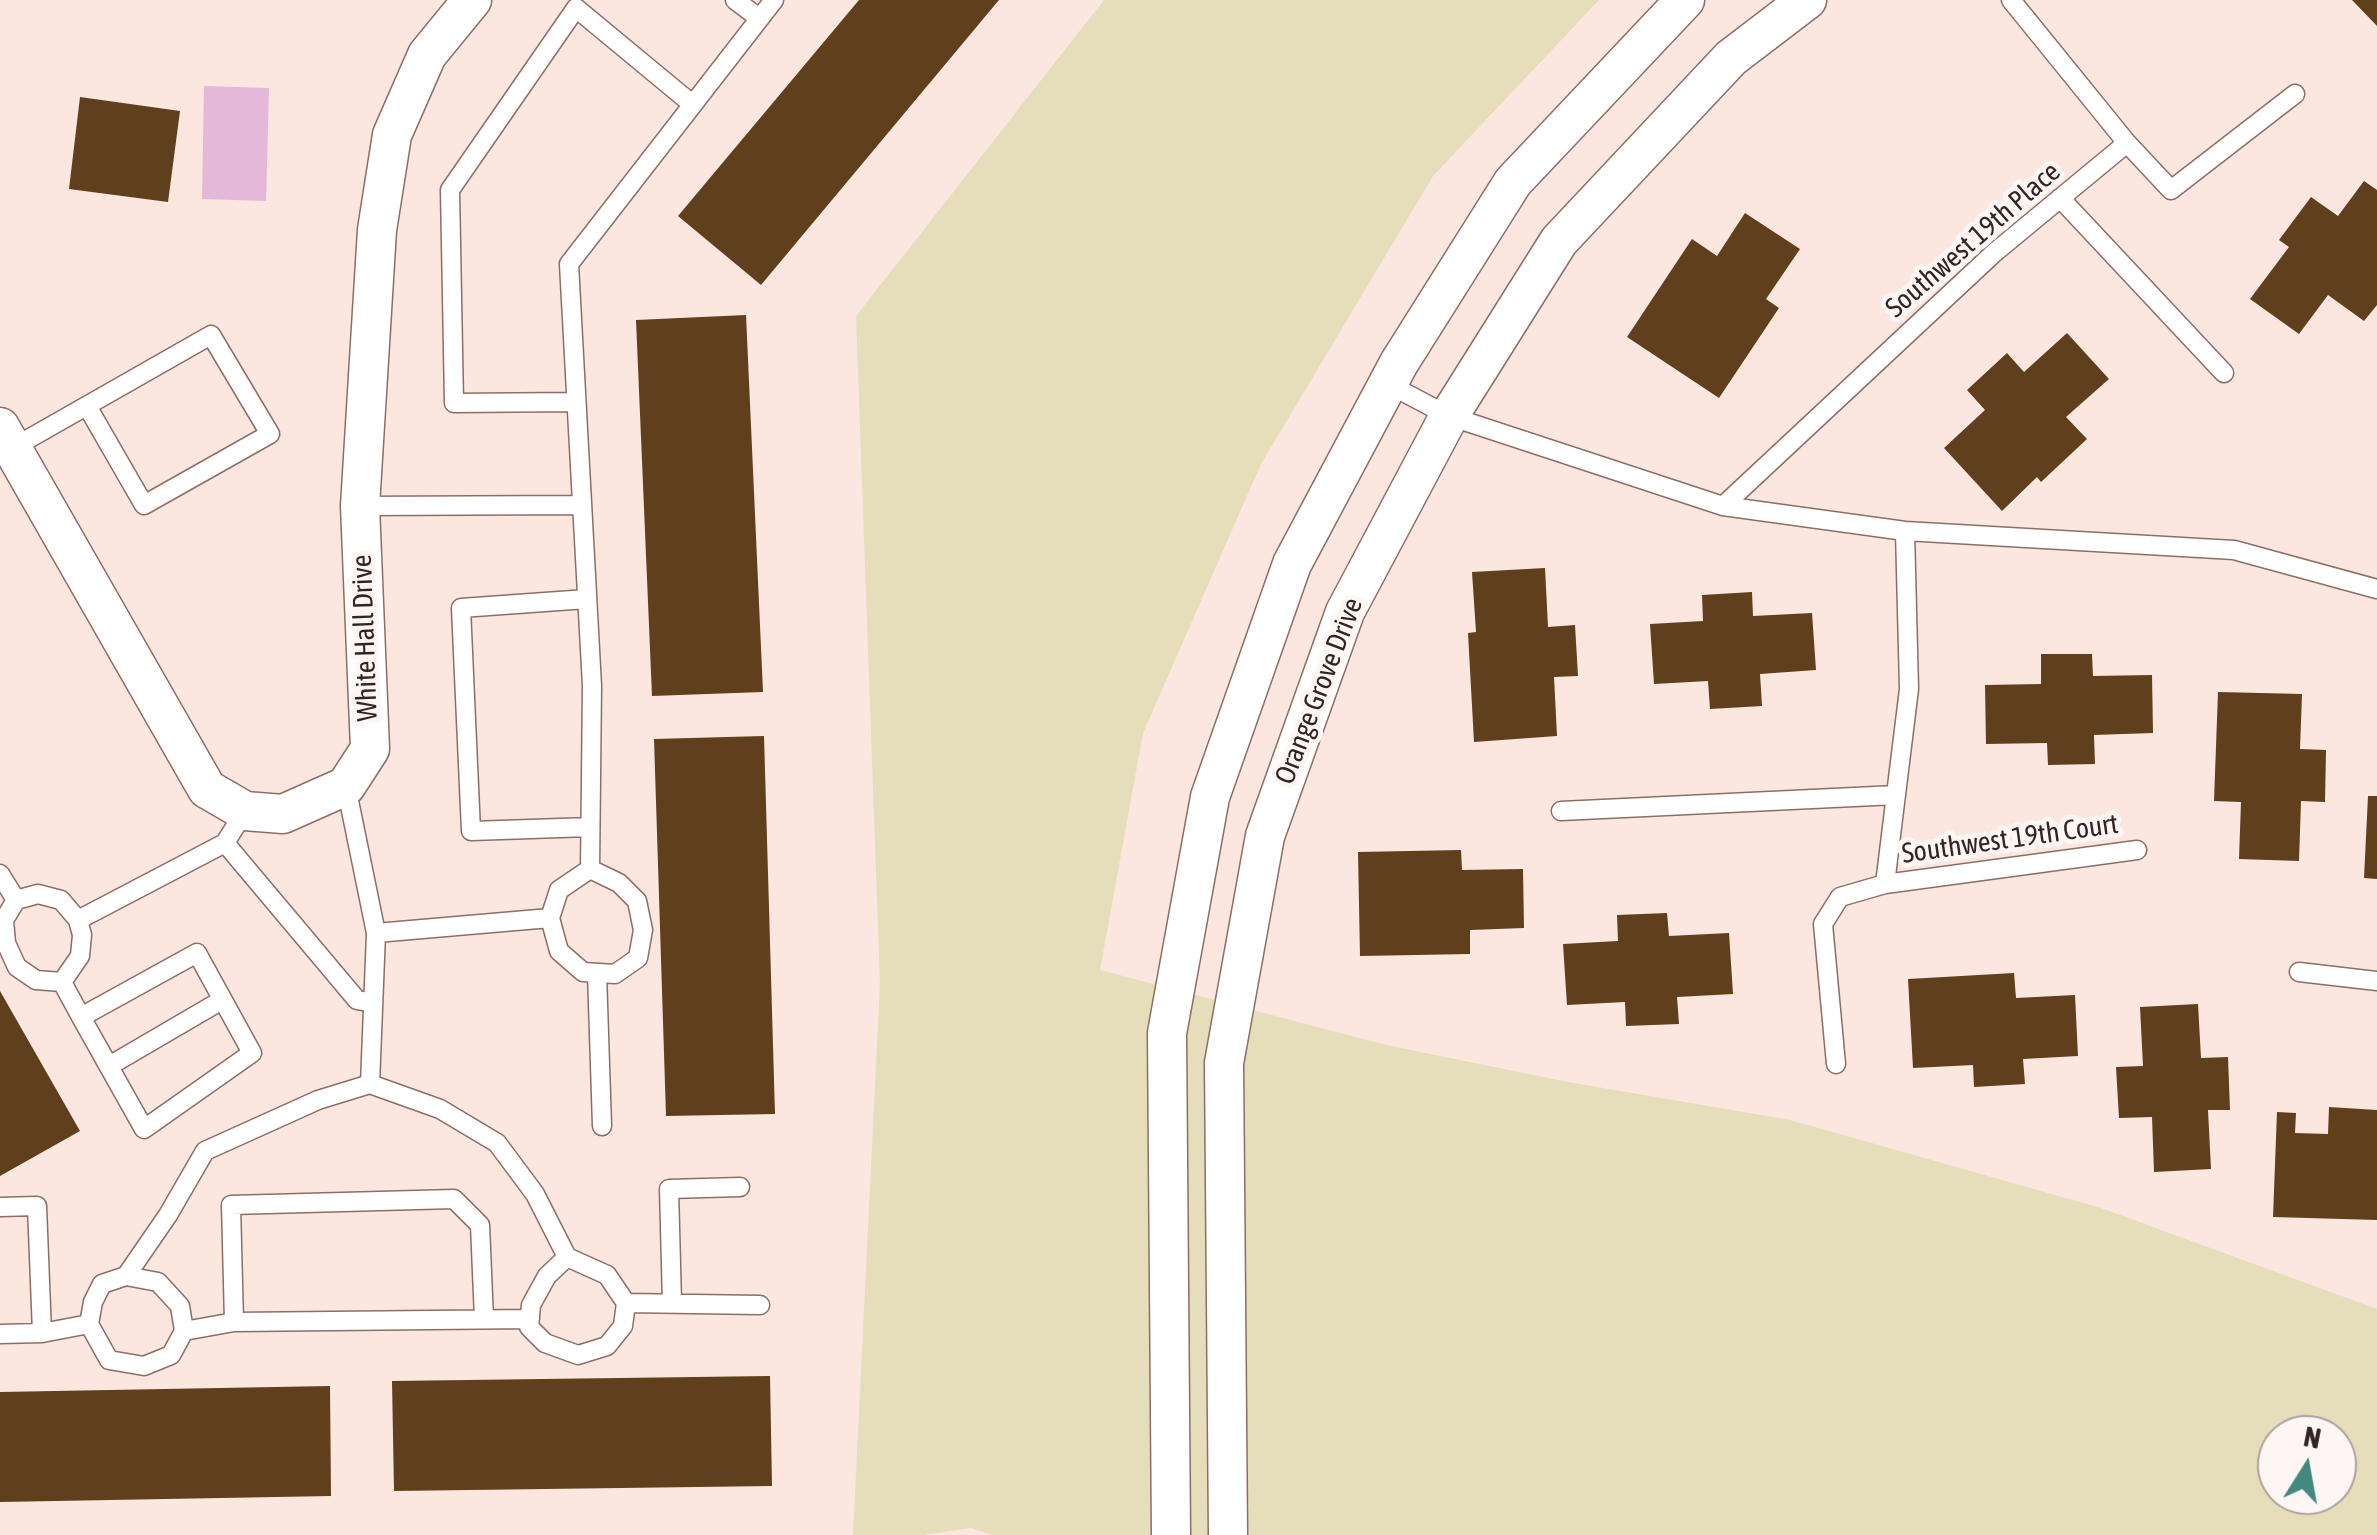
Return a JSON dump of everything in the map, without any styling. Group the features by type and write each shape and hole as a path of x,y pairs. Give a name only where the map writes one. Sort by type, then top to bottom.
{"street":[{"name":"White Hall Drive","path":"346,786 370,749 360,506 376,230 392,135 427,54 472,0"},
{"path":"1171,1535 1167,1033 1210,797 1292,564 1388,384 1513,182 1685,0"},
{"name":"Orange Grove Drive","path":"1228,1535 1224,1063 1265,836 1345,612 1448,416 1559,241 1731,58 1807,0"},
{"path":"4,444 208,788 245,811 283,814 346,786"}],"lane":[{"path":"734,0 759,18"},
{"path":"590,868 592,686 569,264 774,0"},
{"path":"2011,0 2171,190 2295,94"},
{"path":"576,402 454,403 450,190 576,8 692,104"},
{"name":"Southwest 19th Place","path":"1724,506 1994,253 2127,142"},
{"path":"2060,198 2224,372"},
{"path":"4,444 88,406 211,335 270,434 144,504 88,406"},
{"path":"1388,384 1448,416 1724,506 1904,531 2234,550 2377,589"},
{"path":"360,506 582,506"},
{"name":"Southwest 19th Court","path":"1904,531 1909,689 1885,884 2137,850"},
{"path":"587,599 461,608 471,831 590,826"},
{"path":"346,786 376,933 370,1084"},
{"path":"1561,810 1896,795"},
{"path":"78,920 225,843 245,811"},
{"path":"225,843 357,1000 373,1002"},
{"path":"590,868 619,884 637,900 643,930 638,958 615,974 582,972 559,951 550,918 559,890 590,868"},
{"path":"0,874 16,900"},
{"path":"1836,1064 1823,924 1840,897 1885,884"},
{"path":"38,894 61,900 78,920 82,935 80,956 62,982 36,980 17,967 6,942 4,920 16,900 38,894"},
{"path":"376,933 550,918"},
{"path":"62,982 81,1017 144,1129 252,1053 197,952 81,1017"},
{"path":"2299,972 2377,981"},
{"path":"597,973 602,1126"},
{"path":"109,1066 222,1000"},
{"path":"126,1276 205,1151 318,1100 370,1084 440,1109 496,1143 535,1194 567,1257 608,1275 626,1303 623,1326 607,1346 578,1356 545,1343 529,1327 532,1305 547,1276 567,1257"},
{"path":"672,1303 668,1189 740,1187"},
{"path":"234,1322 232,1205 454,1200 480,1225 484,1319"},
{"path":"0,1207 37,1206 42,1333"},
{"path":"126,1276 158,1282 180,1306 184,1331 172,1355 144,1366 108,1360 88,1324 102,1284 126,1276"},
{"path":"626,1303 760,1305"},
{"path":"184,1331 234,1322 530,1319"},
{"path":"0,1334 42,1333 88,1324"}],"shaded area":[{"path":"1104,0 1599,0 1433,176 1261,464 1143,733 1100,970 1386,1045 1568,1082 1790,1120 2101,1208 2377,1309 2377,1535 991,1535 971,1528 924,1535 853,1535 880,983 856,316"},
{"path":"204,86 269,88 266,201 202,199"}],"building":[{"path":"859,0 999,0 761,285 678,216"},
{"path":"2352,0 2377,0 2377,26"},
{"path":"80,97 180,111 168,202 69,189"},
{"path":"2364,181 2377,190 2377,305 2364,321 2328,295 2299,334 2250,299 2289,247 2279,240 2311,197 2338,216"},
{"path":"1745,213 1800,249 1766,299 1779,308 1719,398 1627,337 1692,239 1717,256"},
{"path":"746,315 763,692 652,696 636,320"},
{"path":"2067,333 2109,379 2066,417 2087,439 2041,482 2037,477 2002,511 1944,448 1985,410 1967,390 2007,353 2024,372"},
{"path":"1545,568 1548,627 1575,625 1578,676 1554,677 1557,736 1474,742 1468,633 1476,632 1472,572"},
{"path":"1752,592 1753,616 1812,613 1816,670 1760,674 1762,706 1710,709 1708,681 1654,684 1650,624 1703,621 1702,595"},
{"path":"2041,654 2092,654 2093,676 2152,675 2153,733 2094,735 2095,764 2048,765 2047,743 1986,744 1985,685 2041,684"},
{"path":"2218,692 2302,694 2300,749 2326,750 2325,802 2301,801 2299,861 2239,859 2241,802 2214,801"},
{"path":"764,736 775,1114 666,1116 654,739"},
{"path":"2368,796 2377,796 2377,879 2364,878"},
{"path":"1461,850 1462,870 1523,869 1524,928 1470,930 1470,954 1360,956 1358,852"},
{"path":"1667,913 1669,936 1729,933 1733,994 1677,997 1679,1024 1626,1026 1625,1002 1567,1005 1563,944 1618,941 1617,915"},
{"path":"2014,973 2016,998 2075,995 2078,1056 2023,1059 2025,1084 1974,1087 1973,1065 1913,1068 1908,979"},
{"path":"0,991 80,1131 0,1176"},
{"path":"2198,1004 2201,1058 2228,1057 2230,1110 2208,1110 2211,1169 2154,1172 2152,1117 2119,1118 2116,1067 2143,1066 2140,1007"},
{"path":"2329,1107 2377,1110 2377,1220 2273,1217 2277,1112 2296,1113 2295,1133 2328,1134"},
{"path":"770,1376 772,1486 394,1491 392,1381"},
{"path":"330,1386 331,1496 0,1502 0,1392"}]}
